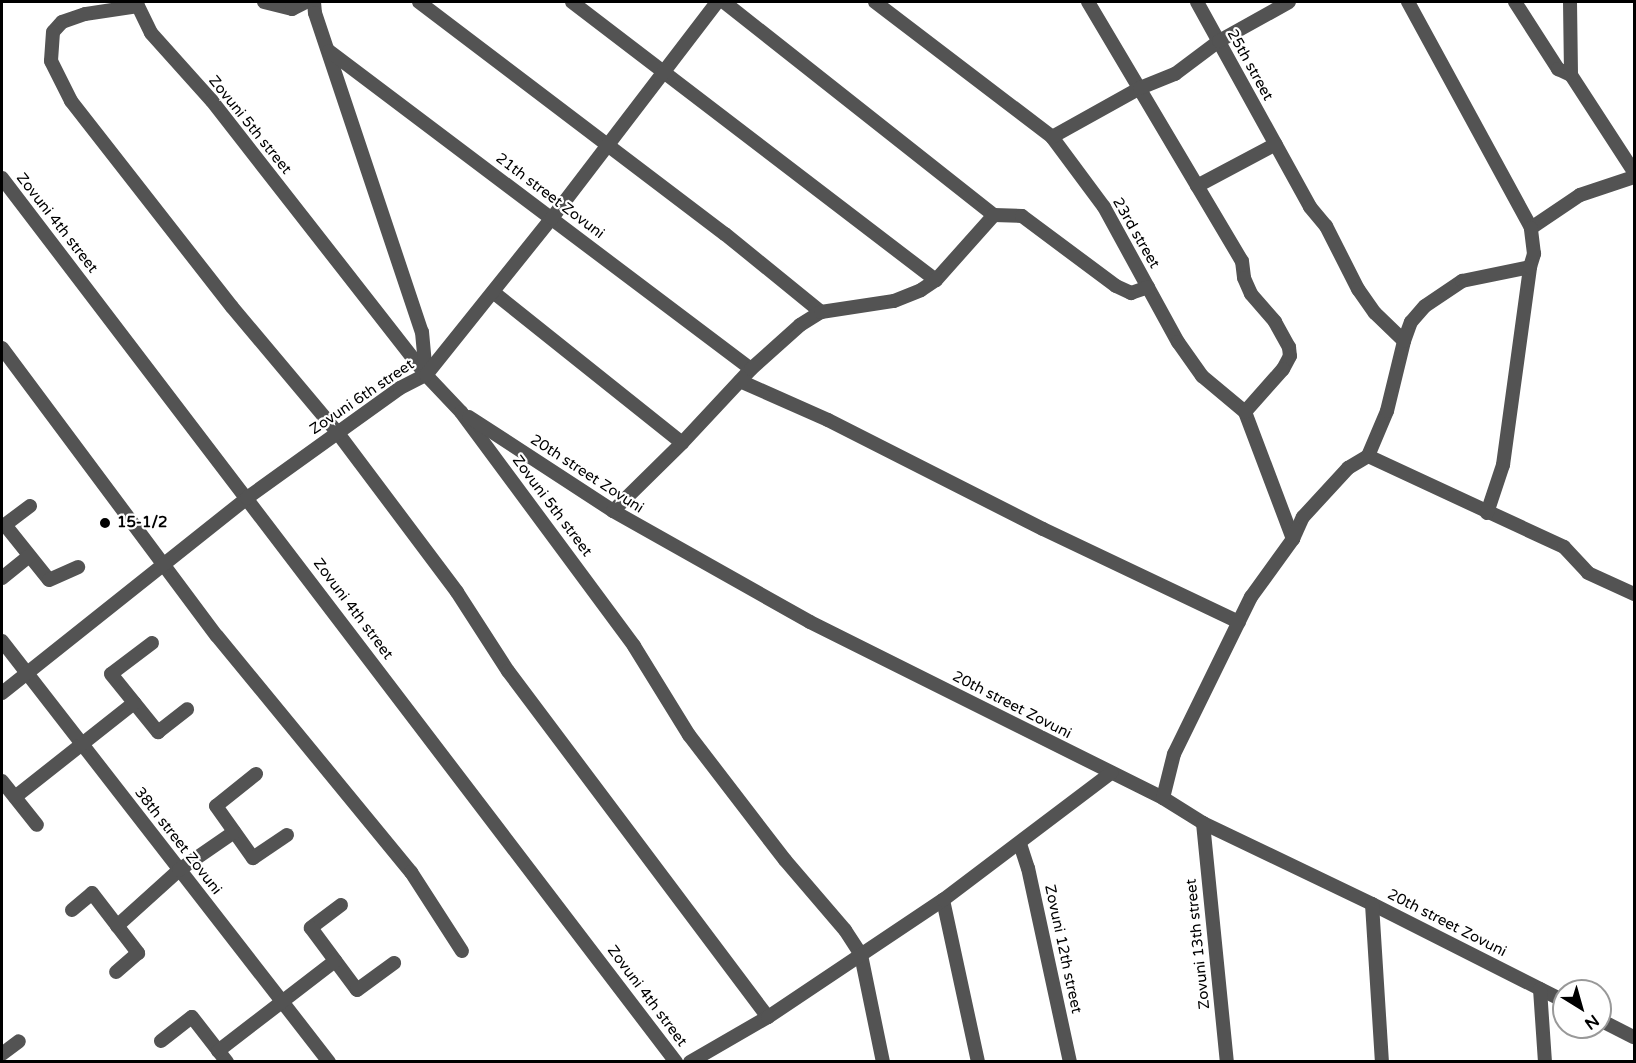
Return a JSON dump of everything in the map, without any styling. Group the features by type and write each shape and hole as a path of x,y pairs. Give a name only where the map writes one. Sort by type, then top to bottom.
{"street":[{"path":"264,2 292,9 306,2"},
{"path":"314,2 422,332 426,375"},
{"path":"419,2 608,144 820,312"},
{"path":"572,2 936,280"},
{"name":"Zovuni 6th street","path":"2,693 248,498 399,388 426,375 552,218 717,2"},
{"path":"724,2 994,215 1022,216 1124,290 1131,293 1148,287"},
{"name":"23rd street","path":"875,2 1053,137 1104,207 1178,342 1202,376 1245,412 1293,539"},
{"path":"1088,2 1242,261 1244,278 1251,294 1275,322 1290,347 1290,356 1283,369 1245,412"},
{"name":"25th street","path":"1197,2 1310,207 1326,226 1358,289 1375,313 1404,341"},
{"path":"1053,137 1140,88 1175,74 1219,41 1289,2"},
{"path":"1408,2 1532,228 1534,254 1530,267 1503,465 1487,513"},
{"path":"1515,2 1558,69 1571,75 1635,172"},
{"path":"1570,2 1571,75"},
{"path":"137,4 85,14 62,22 53,32 51,45 54,69 71,101 232,307 337,432 457,592 508,671 768,1017"},
{"name":"Zovuni 5th street","path":"137,4 151,33 212,101 426,375 461,412 634,646 689,735 785,860 845,930 861,955 883,1062"},
{"name":"21th street Zovuni","path":"329,51 751,369"},
{"path":"1197,186 1276,144"},
{"path":"1532,228 1580,195 1635,177"},
{"name":"Zovuni 4th street","path":"2,178 676,1062"},
{"path":"613,511 682,443 751,369 800,325 820,312 894,301 936,280 994,215"},
{"path":"1163,798 1174,754 1251,597 1293,539 1303,517 1348,468 1368,456 1387,411 1404,341 1411,322 1425,306 1462,281 1530,267"},
{"path":"493,292 682,443"},
{"path":"2,348 163,566 245,672 411,872 462,951"},
{"path":"740,381 828,420 1043,529 1239,622"},
{"name":"20th street Zovuni","path":"461,412 613,511 810,622 1163,798 1203,823 1372,904 1552,996"},
{"path":"1368,456 1564,547 1588,573 1635,594"},
{"path":"30,506 5,525 29,556 49,580 78,567"},
{"path":"2,578 29,556"},
{"name":"38th street Zovuni","path":"2,641 80,745 329,1062"},
{"path":"152,643 111,674 158,732 187,709"},
{"path":"15,797 134,703"},
{"path":"690,1062 768,1017 944,900 1111,773"},
{"path":"256,774 216,806 253,858 287,835"},
{"path":"2,781 37,825"},
{"name":"Zovuni 13th street","path":"1203,823 1227,1062"},
{"path":"117,926 179,870 234,832"},
{"name":"Zovuni 12th street","path":"1020,844 1029,868 1070,1062"},
{"path":"72,910 92,893 138,953 116,972"},
{"path":"944,900 978,1062"},
{"path":"1372,904 1382,1062"},
{"path":"341,905 311,928 357,990 394,963"},
{"path":"161,1041 192,1017 223,1056 282,1002 335,961"},
{"path":"1540,990 1545,1062"},
{"path":"1612,1026 1635,1037"},
{"path":"2,1054 19,1041"}],"place":[{"name":"15-1/2","path":"105,523"}]}
